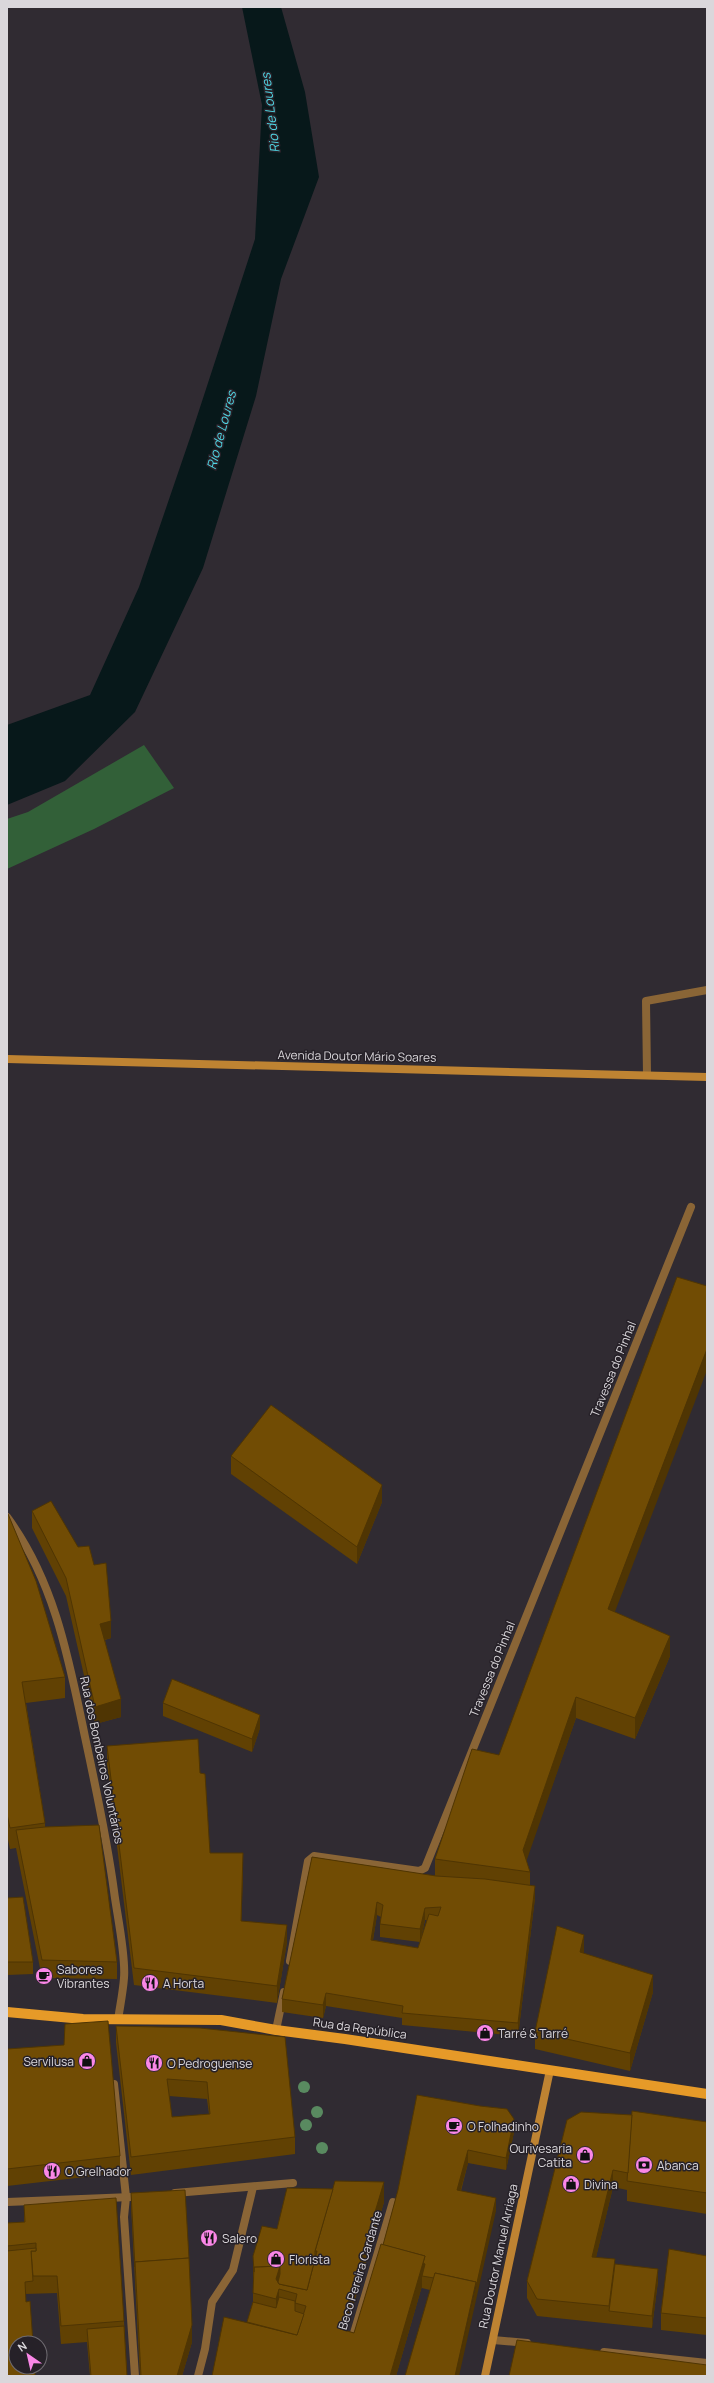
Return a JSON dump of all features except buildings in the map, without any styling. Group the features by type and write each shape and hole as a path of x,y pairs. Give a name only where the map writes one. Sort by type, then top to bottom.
{"main road":[{"name":"Rua da República","path":"7,2012 83,2019 107,2023 118,2020 221,2020 276,2030 345,2038 707,2094"}],"street":[{"path":"647,1075 646,1001 707,990"},
{"name":"Avenida Doutor Mário Soares","path":"7,1060 707,1076"},
{"name":"Travessa do Pinhal","path":"289,1969 306,1868 310,1858 314,1856 419,1871 425,1868 691,1207"},
{"name":"Rua dos Bombeiros Voluntários","path":"7,1517 21,1536 40,1573 53,1606 70,1662 107,1840 112,1877 124,1977 118,2020"},
{"path":"276,2030 286,1984"},
{"name":"Rua Doutor Manuel Arriaga","path":"485,2376 550,2070"},
{"path":"113,2074 126,2197 124,2217 136,2376"},
{"path":"166,2194 294,2183"},
{"path":"198,2376 205,2349 212,2302 233,2270 253,2187"},
{"path":"7,2202 142,2196"},
{"name":"Beco Pereira Cardante","path":"350,2346 394,2202"},
{"path":"493,2340 532,2344"},
{"path":"596,2351 707,2363"}],"green space":[{"path":"144,745 174,788 94,829 7,869 7,819 28,812"}],"water":[{"name":"Rio de Loures","path":"242,7 281,7 305,92 319,177 281,279 256,396 203,568 135,712 65,781 7,805 7,725 90,695 139,587 191,435 255,239 262,105"}],"place":[{"name":"Sabores Vibrantes","path":"44,1976"},
{"name":"A Horta","path":"150,1983"},
{"name":"Tarré & Tarré","path":"485,2033"},
{"name":"Servilusa","path":"87,2061"},
{"name":"O Pedroguense","path":"154,2063"},
{"name":"O Folhadinho","path":"454,2126"},
{"name":"Ourivesaria Catita","path":"585,2155"},
{"name":"Abanca","path":"644,2165"},
{"name":"O Grelhador","path":"52,2171"},
{"name":"Divina","path":"571,2184"},
{"name":"Salero","path":"209,2238"},
{"name":"Florista","path":"276,2259"}]}
